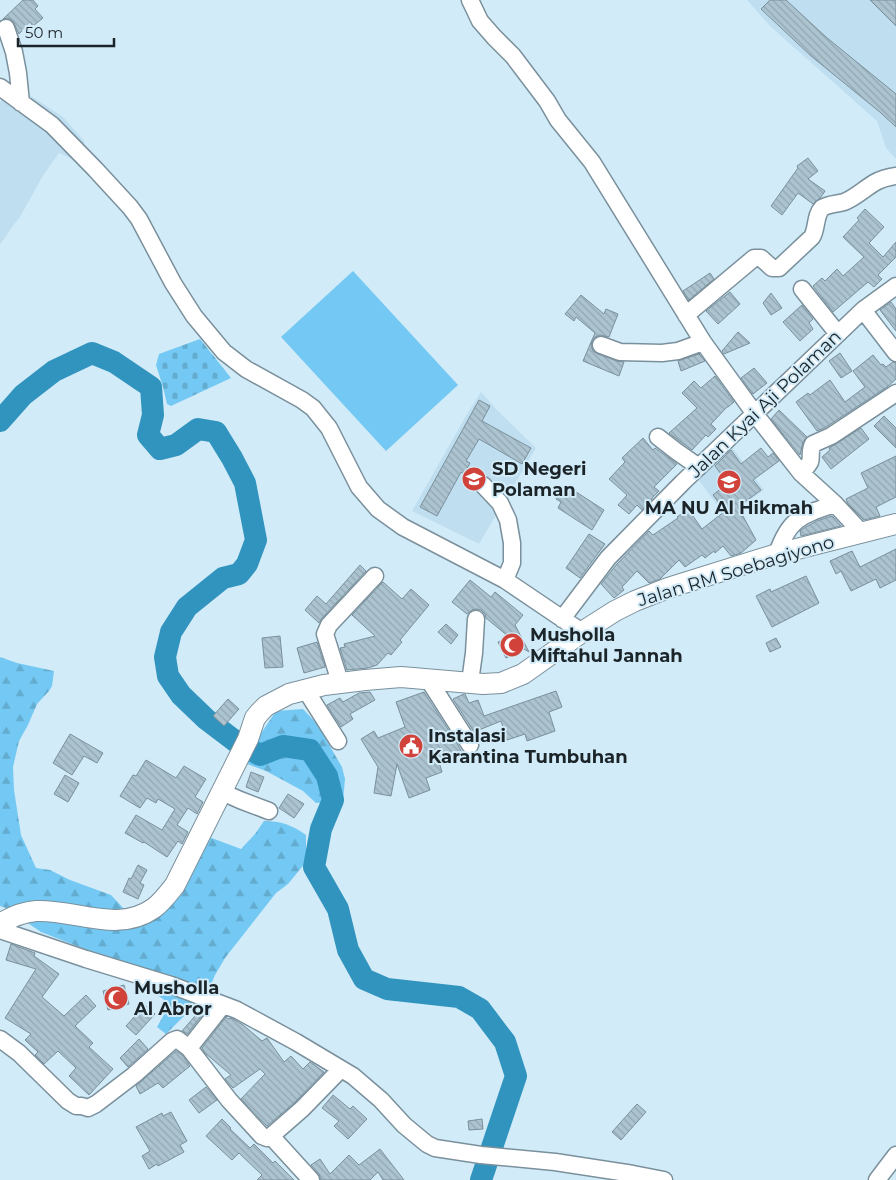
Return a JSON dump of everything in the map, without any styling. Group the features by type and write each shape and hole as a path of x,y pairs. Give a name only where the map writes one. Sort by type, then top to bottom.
{"main road":[{"name":"Jalan RM Soebagiyono","path":"0,924 19,915 36,912 56,912 100,920 116,920 129,919 152,909 175,886 245,745 255,718 266,706 289,694 340,682 401,677 485,683 523,674 582,632 635,601 668,588 778,554 896,524"}],"street":[{"path":"470,0 480,21 513,56 547,101 564,128 592,162 703,342 754,414 801,473 835,504 862,533"},
{"path":"6,28 14,52 21,103"},
{"path":"0,87 52,125 130,207 143,225 173,284 194,316 224,352 246,369 313,408 329,428 359,487 378,509 403,527 505,580 582,632"},
{"path":"686,315 754,258 761,258 772,268 779,268 812,237 822,208 844,202 874,183 896,176"},
{"name":"Jalan Kyai Aji Polaman","path":"562,619 608,558 699,467 863,310 896,286"},
{"path":"802,289 838,334"},
{"path":"863,310 896,353"},
{"path":"601,345 620,352 662,353 678,351 703,342"},
{"path":"801,473 811,460 810,450 813,444 831,436 896,393"},
{"path":"658,437 699,467"},
{"path":"483,485 500,503 508,520 512,543 512,563 505,580"},
{"path":"778,554 785,534 792,525 800,518 835,504"},
{"path":"340,682 325,634 329,625 375,576"},
{"path":"476,619 474,653 485,683"},
{"path":"428,678 470,745"},
{"path":"305,689 338,741"},
{"path":"222,792 269,811"},
{"path":"0,930 171,985 237,1010 341,1069 365,1086 404,1125 427,1144 435,1148 481,1155 555,1162 664,1180"},
{"path":"189,1048 223,1005"},
{"path":"0,1039 19,1053 68,1101 76,1106 88,1108 134,1076 174,1040 178,1040 189,1048 229,1100 262,1136 267,1138 302,1109 341,1069"},
{"path":"271,1136 311,1180"},
{"path":"877,1180 896,1155"}],"shaded area":[{"path":"747,0 896,0 896,159 886,148 877,121 771,27"},
{"path":"13,84 63,117 85,142 74,160 59,153 44,174 20,217 0,244 0,102"},
{"name":"SD Negeri Polaman","path":"481,392 536,448 479,544 412,511"},
{"name":"MA NU Al Hikmah","path":"732,447 764,490 726,517 695,475"}],"green space":[{"path":"353,271 458,385 386,451 281,337"},
{"path":"200,339 231,378 171,406 167,404 156,365 159,354"},
{"path":"0,657 17,663 54,671 52,686 37,704 19,741 13,767 14,790 21,835 36,868 50,870 70,880 111,895 138,924 162,915 182,894 189,875 209,837 241,849 264,821 286,824 306,835 306,862 288,884 276,893 225,958 208,992 166,1034 157,1027 170,1004 156,994 144,972 41,932 6,908 0,906"},
{"path":"303,709 317,724 342,767 345,779 343,801 316,803 303,791 266,771 247,764 260,735 276,711"}],"building":[{"path":"23,0 33,0 38,6 35,9 43,18 33,26 30,22 19,34 13,21 8,18 3,19"},
{"path":"770,0 786,0 826,37 896,94 896,127 811,56 761,9"},
{"path":"870,0 896,0 896,26"},
{"path":"808,158 818,171 808,179 825,191 813,204 798,193 782,215 771,206 798,168 797,166"},
{"path":"865,209 884,227 869,243 883,257 896,242 896,257 878,275 882,279 874,287 868,282 833,312 813,286 822,278 825,281 837,269 843,276 864,257 843,237 859,220 857,218"},
{"path":"710,273 714,279 689,300 683,291"},
{"path":"730,292 740,304 718,324 706,311"},
{"path":"771,293 782,308 771,315 763,303"},
{"path":"581,295 604,314 606,309 618,314 609,337 600,335 595,337 591,346 593,351 598,354 624,362 619,376 583,361 595,333 576,317 574,321 565,314"},
{"path":"891,302 896,309 896,331 880,310"},
{"path":"802,305 813,319 809,323 813,329 800,341 783,322"},
{"path":"738,332 750,343 724,354 722,351"},
{"path":"840,353 852,371 841,378 829,361"},
{"path":"699,354 705,361 681,371 678,361"},
{"path":"873,355 881,365 883,364 886,367 893,362 896,363 896,379 887,387 817,431 796,402 808,393 810,395 830,380 845,402 865,387 853,371"},
{"path":"754,368 767,383 753,394 741,378"},
{"path":"715,376 734,402 711,424 716,429 708,437 706,435 692,450 669,433 697,408 682,393 694,381 701,388"},
{"path":"479,400 490,406 482,421 531,448 522,464 479,439 466,461 470,463 464,474 461,472 437,516 420,507"},
{"path":"779,410 807,437 803,442 800,455 771,419"},
{"path":"884,416 896,428 896,448 874,426"},
{"path":"861,428 869,439 831,469 822,457 830,450 829,448"},
{"path":"643,438 653,450 655,448 677,464 654,487 659,491 642,510 637,505 629,514 618,505 627,495 609,479 625,462 622,458"},
{"path":"761,448 768,457 773,453 779,461 753,480 761,490 738,507 756,540 741,553 731,556 723,546 705,558 702,555 685,567 679,560 660,579 649,583 637,571 622,587 624,590 614,598 601,584 616,565 649,531 653,535 688,509 702,529 725,511 713,495 728,483 715,466 731,450 741,464"},
{"path":"896,456 896,497 876,507 880,516 864,520 848,504 846,499 868,488 861,473"},
{"path":"564,487 569,490 570,488 604,510 592,530 558,508 561,502 556,499"},
{"path":"832,516 841,526 801,536 800,531 804,528"},
{"path":"589,534 605,544 580,578 566,568"},
{"path":"896,549 896,580 880,588 876,579 851,591 841,571 836,574 830,561 852,551 860,567"},
{"path":"360,565 366,571 319,623 305,610 317,596 326,604"},
{"path":"806,576 819,603 772,627 756,596 770,589 771,592"},
{"path":"470,580 491,597 495,592 523,615 515,625 529,652 524,649 506,658 498,642 509,637 486,618 481,610 472,610 467,614 452,602"},
{"path":"383,582 402,599 411,589 429,605 400,640 402,642 391,655 388,653 377,665 347,670 340,648 345,647 344,644 375,636 352,615"},
{"path":"446,624 458,635 451,644 438,632"},
{"path":"280,636 283,667 265,668 262,638"},
{"path":"776,638 781,647 770,652 766,643"},
{"path":"317,642 325,667 304,673 297,648"},
{"path":"556,691 562,707 549,712 555,731 527,741 525,734 507,740 501,721 474,732 453,699 465,694 469,703 478,700 484,716"},
{"path":"370,692 375,700 350,714 353,719 341,727 327,705 340,698 343,702 359,693"},
{"path":"424,692 462,753 439,762 442,772 426,778 430,790 409,798 397,764 391,796 374,793 378,767 361,739 374,731 378,738 405,727 396,702"},
{"path":"228,699 239,709 224,726 213,716"},
{"path":"70,734 103,753 97,763 84,756 72,775 53,763"},
{"path":"146,760 176,778 184,766 206,779 195,797 203,802 197,814 188,808 177,825 188,832 182,844 178,841 167,857 144,842 125,833 136,815 162,830 175,809 158,799 156,803 147,798 140,808 120,796 133,775 136,776"},
{"path":"251,772 264,777 258,792 246,787"},
{"path":"65,775 79,783 68,802 54,794"},
{"path":"288,794 304,804 294,818 279,808"},
{"path":"138,865 147,870 140,883 144,885 138,899 123,892 129,878 131,879"},
{"path":"11,944 35,953 34,956 59,974 42,997 64,1016 86,995 96,1006 75,1026 93,1043 89,1047 113,1069 89,1095 69,1076 76,1068 58,1051 44,1064 35,1055 38,1052 25,1040 31,1034 5,1018 36,969 6,960"},
{"name":"Musholla Al Abror","path":"124,985 129,1004 108,1010 103,991"},
{"path":"145,1005 155,1014 136,1035 126,1026"},
{"path":"202,1008 207,1009 187,1034 182,1031"},
{"path":"226,1017 243,1025 262,1041 267,1038 284,1062 291,1056 303,1069 310,1062 324,1072 295,1102 267,1126 241,1099 265,1074 260,1069 233,1088 225,1079 231,1075 205,1053 202,1048"},
{"path":"139,1039 148,1049 128,1067 120,1058"},
{"path":"176,1051 182,1055 190,1066 163,1088 158,1083 140,1094 136,1086"},
{"path":"206,1087 217,1100 199,1113 189,1100"},
{"path":"333,1095 350,1109 353,1106 367,1119 348,1139 334,1126 339,1121 322,1108"},
{"path":"637,1104 646,1112 621,1140 612,1132"},
{"path":"171,1112 187,1141 180,1145 184,1152 149,1169 142,1156 150,1151 136,1127 162,1113 163,1116"},
{"path":"222,1119 250,1148 254,1144 294,1180 257,1180 262,1175 239,1153 232,1160 206,1136"},
{"path":"482,1119 483,1129 469,1130 468,1121"},
{"path":"380,1149 404,1180 383,1180 378,1172 370,1180 321,1180 319,1174 311,1165 320,1159 330,1174 349,1155 359,1165"}],"waterway":[{"path":"0,421 23,395 54,371 92,353 114,362 151,387 153,415 148,435 160,449 176,445 198,429 216,432 245,483 256,540 247,564 239,574 223,578 187,607 171,632 165,657 168,676 181,695 206,719 235,741 260,755 283,746 310,750 327,776 333,800 321,829 314,867 338,909 348,950 364,979 387,989 459,997 480,1009 505,1042 516,1076 481,1180"}],"place":[{"name":"SD Negeri Polaman","path":"474,479"},
{"name":"MA NU Al Hikmah","path":"729,482"},
{"name":"Musholla Miftahul Jannah","path":"512,645"},
{"name":"Instalasi Karantina Tumbuhan","path":"411,746"},
{"name":"Musholla Al Abror","path":"116,998"}]}
